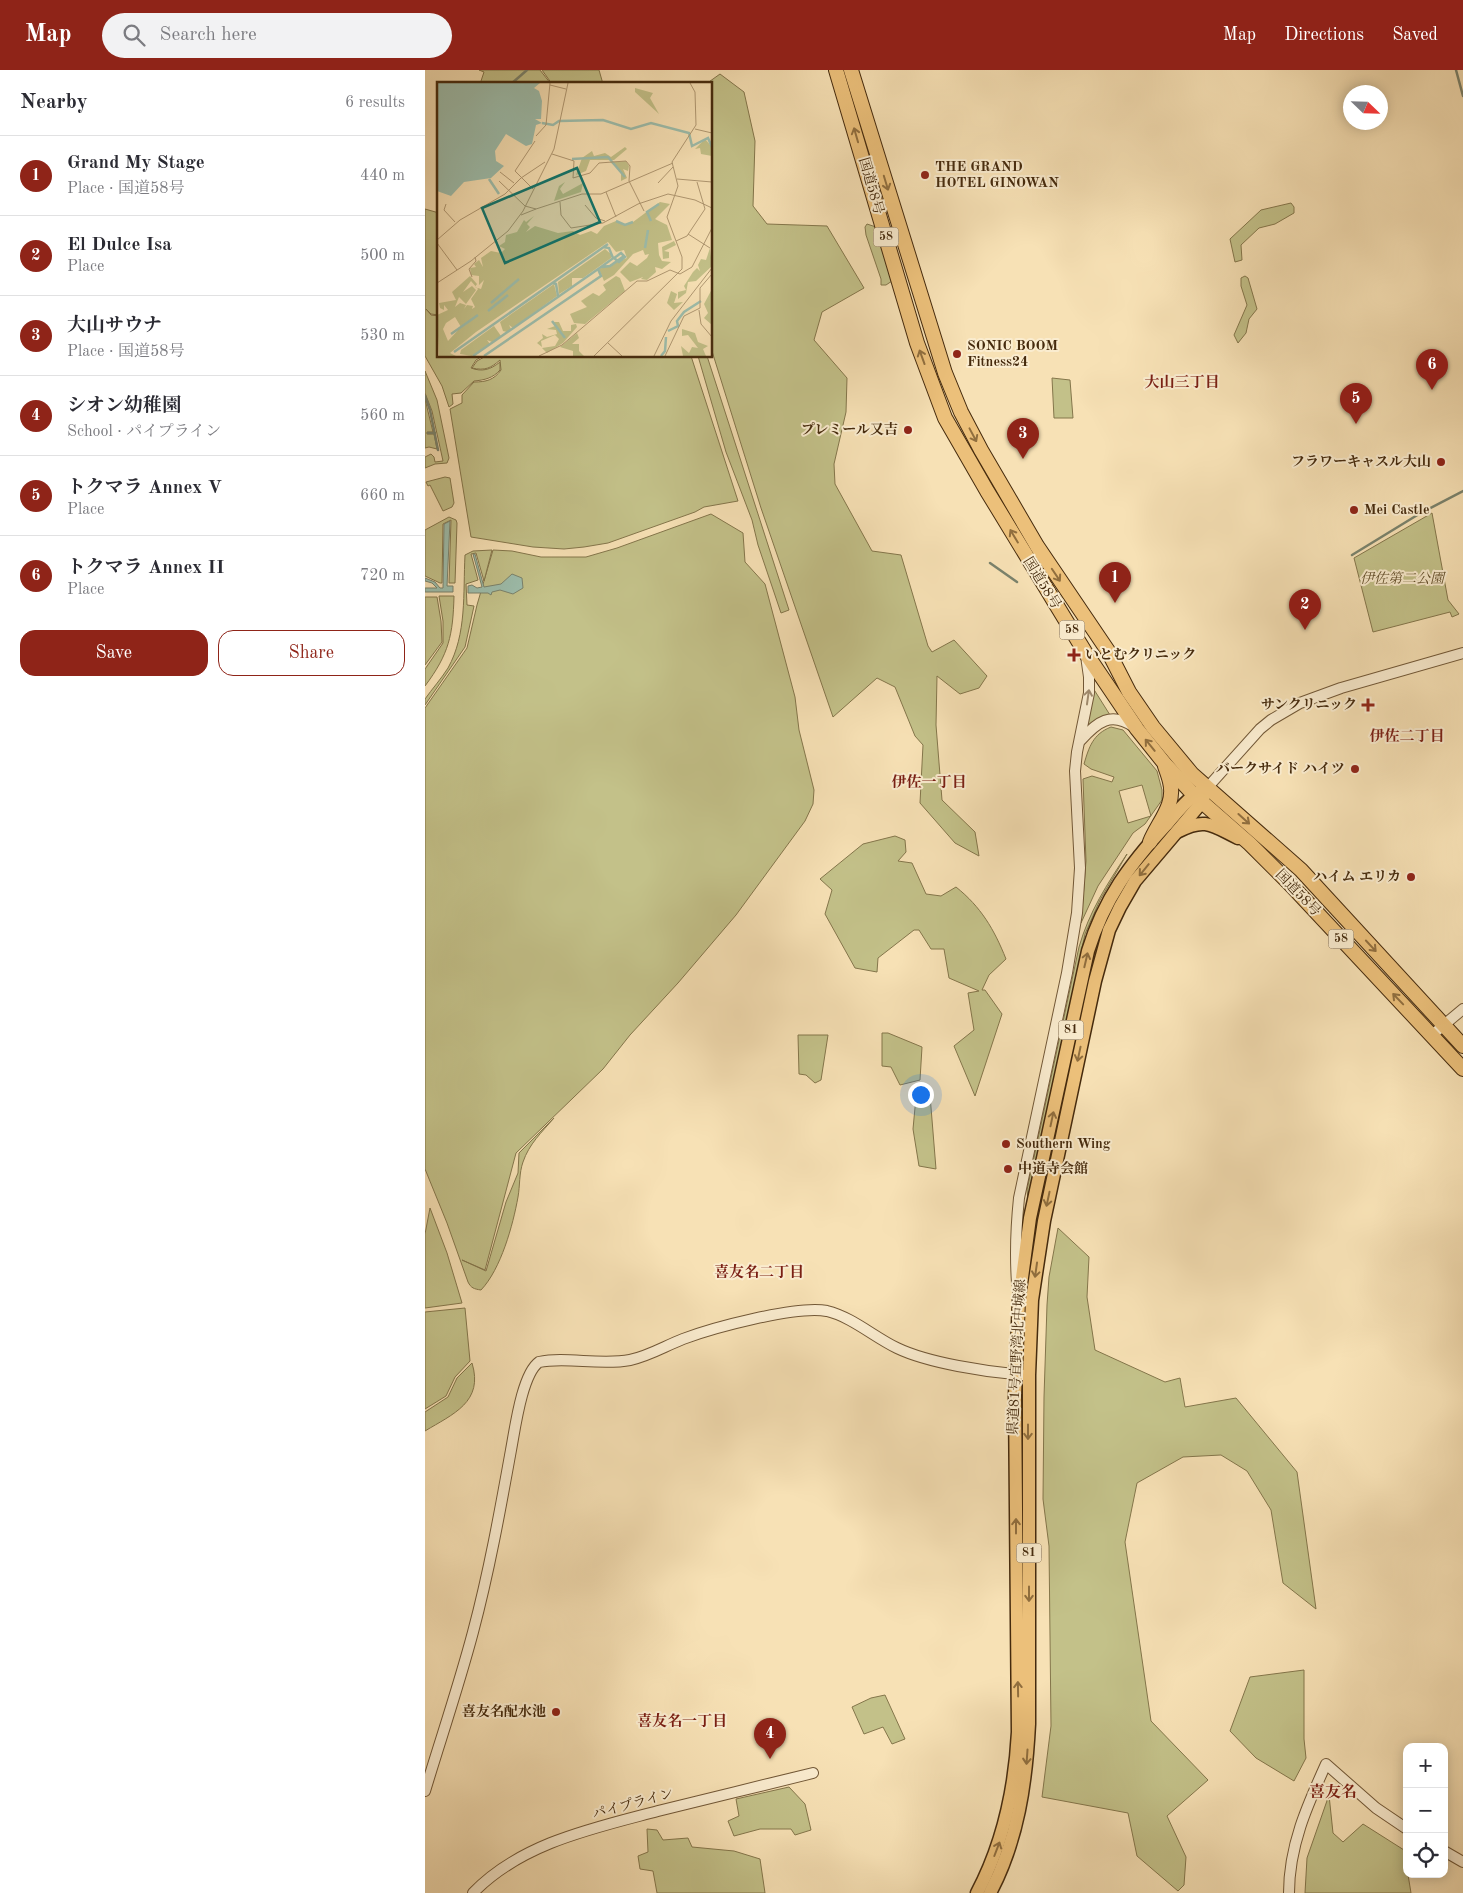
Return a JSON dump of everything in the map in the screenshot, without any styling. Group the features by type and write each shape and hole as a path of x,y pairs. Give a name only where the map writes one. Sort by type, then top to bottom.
{"highway":[{"name":"国道58号","path":"837,70 917,343 945,418 1002,517 1085,652 1137,729 1164,763 1201,795 1301,870 1463,1046"},
{"name":"国道58号","path":"851,70 938,354 961,412 1037,546 1107,651 1136,703 1188,770 1201,795 1290,884 1463,1069"},
{"path":"1150,842 1170,802 1170,781 1164,763"}],"main road":[{"name":"県道81号宜野湾北中城線","path":"977,1893 1000,1841 1011,1800 1016,1766 1018,1732 1015,1537 1022,1375 1043,1221 1105,942 1120,907 1135,882 1176,833 1201,795"},
{"name":"県道81号宜野湾北中城線","path":"990,1893 1004,1864 1011,1843 1021,1805 1027,1763 1029,1724 1019,1300 1030,1218 1093,936 1116,887 1150,842 1201,795"},
{"path":"1176,833 1195,824 1210,824 1250,844"}],"street":[{"path":"1019,1300 1016,1220 1019,1198 1067,974 1077,913 1080,868 1075,771 1088,702 1089,684 1085,652"},
{"path":"1201,795 1260,730 1271,720 1300,703 1341,688 1463,653"},
{"path":"1079,742 1094,727 1106,720 1125,721 1137,729"},
{"path":"1431,1035 1463,1009"},
{"path":"1019,1198 1021,1210 1030,1218 1043,1221"},
{"path":"425,1791 473,1632 518,1417 528,1376 534,1366 545,1361 605,1362 630,1360 690,1336 723,1327 793,1312 815,1310 837,1314 896,1348 921,1357 1022,1375"},
{"path":"1289,1893 1295,1842 1308,1802 1326,1764 1376,1808 1403,1826"},
{"name":"パイプライン","path":"473,1893 488,1878 516,1860 576,1833 813,1773"},
{"path":"1448,1853 1463,1862"}],"green space":[{"path":"479,70 540,70 549,82 481,82 484,72"},
{"path":"542,70 599,70 602,82 551,82"},
{"path":"720,74 744,92 755,141 753,206 767,224 827,226 864,288 822,312 814,340 847,378 846,412 834,464 835,484 872,551 901,555 928,646 932,652 954,640 987,676 979,688 960,694 937,676 936,725 942,800 975,832 979,856 955,843 920,803 923,745 915,736 895,687 877,678 833,717 761,508 713,354 713,82 709,82"},
{"path":"1291,203 1294,207 1294,213 1275,224 1259,228 1241,245 1242,260 1235,262 1230,239 1261,210"},
{"path":"425,209 437,212 437,315 431,314 426,309 431,315 437,316 437,358 480,358 471,368 482,370 493,367 500,362 500,370 492,377 474,381 461,393 452,394 453,404 449,407 442,386 425,356"},
{"path":"867,224 876,227 892,281 886,285 881,285 881,279 866,235 865,227"},
{"path":"1245,276 1248,278 1257,309 1249,319 1246,333 1238,343 1234,335 1247,305 1241,286 1241,278"},
{"path":"482,358 692,358 738,501 704,507 695,512 608,543 584,547 564,549 533,547 471,537 450,409 462,403 462,395 474,382 489,380 501,370 500,360 487,368 472,368 477,361"},
{"path":"699,358 708,358 789,610 781,613 758,545 752,520 726,452"},
{"path":"425,371 437,400 449,458 447,463 435,464 425,468 425,457 431,454 435,462 443,461 432,411 425,393"},
{"path":"1052,378 1070,380 1073,418 1054,418"},
{"path":"425,399 433,432 427,432 427,434 434,434 437,449 425,448"},
{"path":"445,477 450,478 454,503 452,507 443,511 430,485 428,486 426,482"},
{"name":"伊佐第二公園","path":"1432,513 1448,600 1459,614 1452,617 1450,612 1373,632 1354,558"},
{"path":"711,514 743,533 745,562 765,584 795,697 799,730 814,790 813,804 805,821 736,915 678,983 630,1035 603,1069 516,1153 485,1270 462,1260 486,1271 506,1202 518,1173 519,1153 554,1118 536,1139 523,1162 516,1208 505,1246 495,1271 481,1290 476,1289 468,1282 425,1169 425,708 467,648 493,550 512,551 541,557 586,557 617,548"},
{"path":"449,517 456,520 457,523 455,583 449,583 451,520 443,524 442,583 440,583 425,576 425,530"},
{"path":"492,550 484,581 476,553 471,554 478,580 466,584 467,605 474,606 465,647 425,705 425,699 448,668 458,641 463,613 465,555 473,551"},
{"path":"439,596 454,596 451,633 440,664 425,686 425,669 443,643 443,621"},
{"path":"425,597 437,597 442,642 425,665"},
{"path":"1093,688 1110,715 1088,725 1086,723"},
{"path":"1111,727 1123,730 1157,771 1162,790 1162,800 1151,816 1145,824 1133,833 1098,886 1081,923 1086,861 1083,779 1092,776 1112,782 1114,777 1091,769 1084,764 1093,742 1100,733","holes":["1142,785 1151,816 1128,823 1119,791"]},
{"path":"895,836 905,840 906,852 898,861 912,863 926,894 941,896 956,887 973,902 986,919 1006,959 989,975 982,990 985,990 1002,1014 975,1096 954,1046 974,1030 968,993 979,991 949,978 944,949 931,949 919,930 914,930 878,958 877,972 855,968 825,914 832,890 820,879 863,844"},
{"path":"1127,854 1100,900 1085,934 1028,1200 1027,1190 1079,947 1093,910"},
{"path":"882,1033 888,1033 922,1047 920,1080 900,1085 891,1067 882,1066"},
{"path":"798,1035 828,1035 821,1080 815,1083 806,1075 799,1074"},
{"path":"930,1095 936,1169 919,1166 913,1129 916,1097"},
{"path":"430,1208 447,1253 462,1303 425,1308 425,1234"},
{"path":"1058,1228 1089,1257 1087,1297 1095,1350 1165,1382 1180,1378 1185,1407 1236,1398 1297,1472 1316,1609 1283,1583 1271,1510 1247,1471 1221,1455 1183,1457 1137,1483 1125,1542 1151,1721 1208,1780 1167,1816 1186,1857 1184,1885 1178,1891 1137,1856 1128,1813 1042,1797 1051,1726 1049,1546 1043,1499 1044,1397 1049,1277"},
{"path":"465,1308 470,1361 455,1377 446,1396 425,1409 425,1312"},
{"path":"472,1363 475,1376 474,1388 470,1397 446,1419 425,1431 425,1412 448,1397 457,1378"},
{"path":"1304,1670 1304,1739 1306,1758 1294,1781 1256,1758 1230,1731 1250,1677"},
{"path":"885,1695 905,1739 892,1744 883,1727 864,1734 852,1707 871,1698"},
{"path":"789,1787 805,1804 811,1830 795,1835 791,1829 760,1829 734,1836 728,1821 739,1816 736,1799"},
{"path":"1329,1795 1333,1833 1343,1842 1363,1824 1403,1849 1403,1878 1409,1878 1411,1893 1305,1893 1307,1858"},
{"path":"647,1829 657,1830 663,1840 688,1838 692,1847 734,1851 760,1859 765,1893 657,1893 653,1871 640,1869 638,1856 648,1852"}],"shaded area":[{"path":"450,521 447,586 453,586 453,592 425,592 425,588 437,588 432,583 425,581 425,578 443,588 444,524"},
{"path":"473,554 475,554 484,587 501,584 512,574 522,578 523,588 513,594 500,590 492,592 491,595 488,593 468,593 468,586 482,587"}],"waterway":[{"path":"513,82 527,70"},
{"path":"1456,70 1463,96"},
{"path":"425,396 430,410 438,450"},
{"path":"428,433 435,433"},
{"path":"1352,555 1419,514 1463,491"},
{"path":"990,563 1017,582"}],"place":[{"name":"THE GRAND HOTEL GINOWAN","path":"925,175"},
{"name":"SONIC BOOM Fitness24","path":"957,354"},
{"name":"トクマラ Annex II","path":"1432,390"},
{"name":"トクマラ Annex V","path":"1356,424"},
{"name":"プレミール又吉","path":"908,430"},
{"name":"大山サウナ","path":"1023,459"},
{"name":"フラワーキャスル大山","path":"1441,462"},
{"name":"Mei Castle","path":"1354,510"},
{"name":"Grand My Stage","path":"1115,603"},
{"name":"El Dulce Isa","path":"1305,630"},
{"name":"いとむクリニック","path":"1074,655"},
{"name":"サンクリニック","path":"1368,705"},
{"name":"バークサイド ハイツ","path":"1355,769"},
{"name":"ハイム エリカ","path":"1411,877"},
{"name":"Southern Wing","path":"1006,1144"},
{"name":"中道寺会館","path":"1008,1169"},
{"name":"喜友名配水池","path":"556,1712"},
{"name":"シオン幼稚園","path":"770,1759"}],"district":[{"name":"大山三丁目","path":"1182,383"},
{"name":"伊佐二丁目","path":"1407,737"},
{"name":"伊佐一丁目","path":"929,783"},
{"name":"喜友名二丁目","path":"759,1273"},
{"name":"喜友名一丁目","path":"682,1722"},
{"name":"喜友名","path":"1333,1793"}]}
